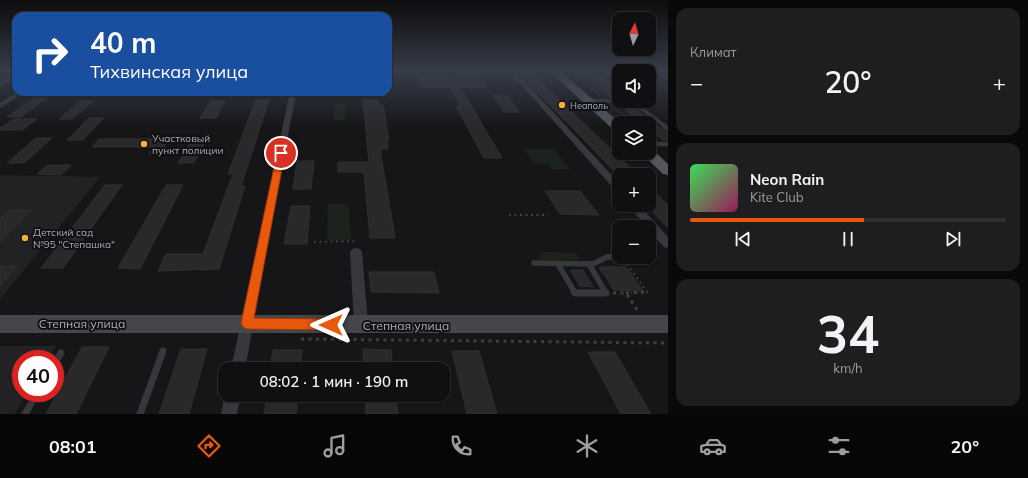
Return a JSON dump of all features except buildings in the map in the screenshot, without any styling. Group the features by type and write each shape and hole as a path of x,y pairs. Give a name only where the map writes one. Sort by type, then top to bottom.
{"main road":[{"path":"575,89 612,122"},
{"path":"656,160 668,171"}],"street":[{"path":"529,89 612,181"},
{"path":"0,106 15,96"},
{"path":"239,362 292,96"},
{"path":"639,212 668,244"},
{"path":"356,247 361,324"},
{"name":"Степная улица","path":"0,324 668,324"},
{"path":"229,414 231,402"}],"lane":[{"path":"588,101 612,101"},
{"path":"640,108 668,130"},
{"path":"656,144 668,144"},
{"path":"534,263 597,264 607,257 612,257"},
{"path":"558,264 575,292 606,293"},
{"path":"589,264 606,293"},
{"path":"140,414 164,351"},
{"path":"25,414 32,402"}],"path":[{"path":"509,215 548,215"},
{"path":"314,242 356,247"},
{"path":"606,293 647,292 627,264"},
{"path":"626,293 638,312"},
{"path":"294,339 668,342"}],"shaded area":[{"path":"334,104 345,104 345,120 334,120"},
{"path":"524,149 554,149 570,170 552,169 548,164 534,163"},
{"name":"Детский сад №95 \"Степашка\"","path":"0,175 100,177 0,299"},
{"path":"328,204 344,204 349,207 351,240 327,240"},
{"path":"544,252 576,253 580,260 539,260 539,255"},
{"path":"0,346 56,346 54,350 12,350 12,402 22,402 15,414 0,414"}],"place":[{"name":"Неаполь","path":"562,105"},
{"name":"Участковый пункт полиции","path":"144,144"},
{"name":"Детский сад №95 \"Степашка\"","path":"25,238"}],"route":[{"path":"281,153 247,323 331,325"}]}
